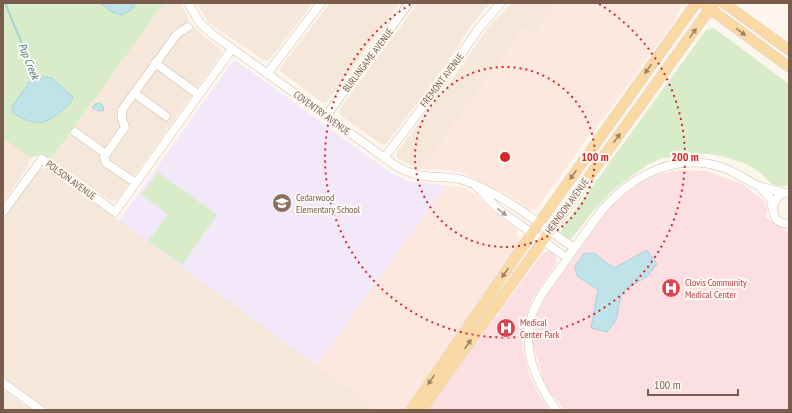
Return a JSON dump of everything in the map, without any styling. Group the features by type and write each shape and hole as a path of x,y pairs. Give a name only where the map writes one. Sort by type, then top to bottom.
{"main road":[{"name":"HERNDON AVENUE","path":"411,410 539,223 696,3"},
{"path":"724,3 789,50"},
{"name":"HERNDON AVENUE","path":"421,410 709,5"},
{"path":"709,5 789,67"}],"street":[{"name":"COVENTRY AVENUE","path":"188,3 200,23 232,49 384,158 410,173 424,176 453,178 505,198 574,248"},
{"path":"268,74 321,3"},
{"name":"BURLINGAME AVENUE","path":"326,116 409,3"},
{"name":"FREMONT AVENUE","path":"384,158 447,75 479,28 501,3"},
{"path":"188,27 178,34 155,63 122,110 122,118 125,127 106,154 104,160 106,163 136,183 232,49"},
{"path":"155,63 199,95"},
{"path":"134,93 166,116"},
{"path":"75,132 106,154"},
{"name":"POLSON AVENUE","path":"3,212 42,159 115,212 136,183"},
{"path":"556,410 537,380 530,358 528,334 535,306 574,248 603,209 614,197 636,179 659,168 680,164 711,165 739,174 759,186 786,193"},
{"name":"COVENTRY AVENUE","path":"476,186 498,209 567,258"},
{"path":"759,186 770,198 776,218 783,224 789,224"},
{"path":"772,207 776,199 786,193"},
{"path":"3,383 41,410"}],"shaded area":[{"path":"164,3 181,3 190,23 220,49 222,53 117,200 111,201 51,159"},
{"path":"196,3 313,3 269,60 265,61 209,23"},
{"path":"330,3 400,3 327,102 323,103 280,71 280,68"},
{"path":"418,3 490,3 470,27 447,63 386,144 381,144 340,115 339,110"},
{"path":"512,3 558,3 535,34 525,27 422,169 397,158 397,152 459,70 488,27"},
{"path":"558,3 680,3 681,9 676,16 676,19 592,134 587,138 537,209 530,210 508,194 490,187 466,174 449,170 422,169 525,27 535,34"},
{"name":"Cedarwood Elementary School","path":"237,61 391,173 410,182 446,185 316,365 119,221 232,62"},
{"path":"3,138 31,158 26,170 3,202"},
{"path":"46,168 378,410 49,410 3,377 3,220 40,169"},
{"name":"Clovis Community Medical Center","path":"680,170 706,171 742,184 765,202 767,209 765,217 787,232 789,230 789,410 565,410 551,394 544,381 533,345 534,326 539,310 547,295 611,206 641,182 662,173"},
{"path":"446,185 467,189 478,196 495,213 517,229 518,236 521,241 404,410 378,410 316,365"},
{"name":"Medical Center Park","path":"548,251 556,254 557,262 532,299 524,322 522,342 528,372 536,390 549,410 427,410 543,253"},
{"path":"3,390 31,410 3,410"}],"green space":[{"path":"3,3 164,3 51,159 41,154 31,158 3,138"},
{"path":"714,28 789,84 789,185 774,185 760,173 744,163 720,156 696,153 696,155 662,158 647,165 612,191 594,210 572,238 568,239 562,236 561,231 564,225 706,30"},
{"path":"158,172 216,214 216,217 182,265 148,241 168,214 141,195"}],"water":[{"path":"100,3 136,3 132,9 122,15 112,12"},
{"path":"33,70 43,77 52,78 73,97 67,106 55,116 43,122 32,122 13,113 12,107 32,78 30,71"},
{"path":"100,103 104,110 100,111 92,108 95,104"},
{"path":"647,250 657,264 648,276 627,288 621,296 616,320 607,332 591,328 598,290 577,276 575,266 584,254 594,253 614,268"}],"waterway":[{"name":"Pup Creek","path":"5,3 34,72"}],"place":[{"name":"Cedarwood Elementary School","path":"282,203"},
{"name":"Clovis Community Medical Center","path":"671,288"},
{"name":"Medical Center Park","path":"506,328"}]}
